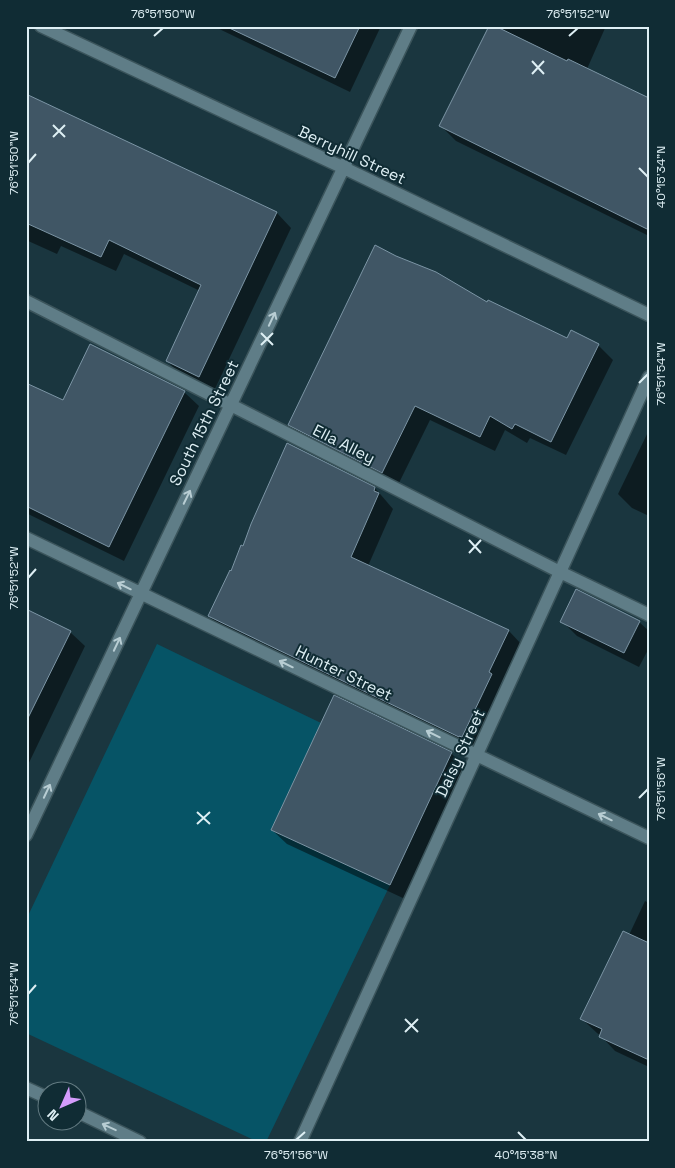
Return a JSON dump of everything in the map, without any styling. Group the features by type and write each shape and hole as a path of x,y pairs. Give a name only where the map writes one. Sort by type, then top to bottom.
{"street":[{"name":"Berryhill Street","path":"41,26 344,168 649,315"},
{"name":"South 15th Street","path":"26,835 30,818 141,594 411,26"},
{"name":"Ella Alley","path":"26,301 560,572 649,615"},
{"name":"Daisy Street","path":"300,1142 649,377"},
{"name":"Hunter Street","path":"26,538 649,838"},
{"path":"26,1088 38,1093"},
{"path":"88,1117 140,1142"}],"shaded area":[{"path":"157,644 321,723 271,830 390,885 266,1142 258,1142 26,1033 26,920"}],"building":[{"path":"225,26 360,26 335,78"},
{"path":"489,26 495,26 649,98 649,230 439,126"},
{"path":"26,94 277,212 199,377 166,361 201,285 109,240 101,257 26,223"},
{"path":"375,245 396,256 436,272 487,302 488,300 567,338 571,330 599,344 551,442 515,424 512,429 490,416 480,437 415,406 382,473 288,425"},
{"path":"90,344 185,391 109,547 26,506 26,383 63,400"},
{"path":"287,443 375,487 374,491 379,493 351,557 509,630 489,672 492,674 462,737 208,616 231,571 241,545 243,546"},
{"path":"576,589 640,621 624,653 560,622"},
{"path":"26,609 71,631 26,722"},
{"path":"334,695 452,752 390,885 271,830"},
{"path":"623,931 649,943 649,1060 599,1037 602,1029 580,1019"}]}
